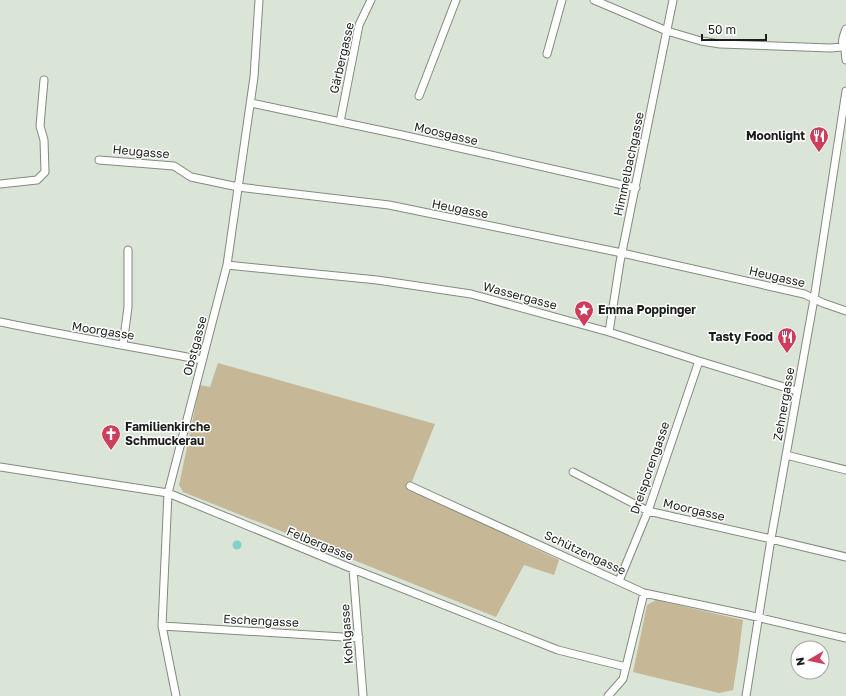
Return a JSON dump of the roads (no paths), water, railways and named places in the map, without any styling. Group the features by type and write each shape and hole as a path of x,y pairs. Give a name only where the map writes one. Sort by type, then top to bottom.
{"street":[{"name":"Obstgasse","path":"176,696 162,626 168,493 227,265 251,103 259,0"},
{"name":"Gärbergasse","path":"340,122 359,25 371,0"},
{"path":"419,96 456,0"},
{"path":"547,54 562,0"},
{"path":"594,0 667,31 701,41 720,44 845,49"},
{"name":"Himmelbachgasse","path":"609,332 622,253 673,0"},
{"path":"846,29 843,39 846,60"},
{"path":"0,184 37,180 45,172 44,140 40,126 44,80"},
{"name":"Zehnergasse","path":"746,696 771,539 814,299 846,91"},
{"name":"Moosgasse","path":"251,103 402,135 636,188"},
{"name":"Heugasse","path":"99,160 174,166 191,177 238,187 389,205 622,253 804,294 823,303 846,311"},
{"path":"123,345 128,307 128,250"},
{"name":"Wassergasse","path":"227,265 377,280 471,294 609,332 699,362 797,391"},
{"name":"Moorgasse","path":"0,322 202,360"},
{"name":"Dreisporengasse","path":"619,581 648,511 699,362"},
{"path":"786,455 846,470"},
{"name":"Felbergasse","path":"0,467 168,493 353,569 558,650 626,667"},
{"name":"Moorgasse","path":"573,472 648,511 846,557"},
{"name":"Schützengasse","path":"410,486 644,593 846,638"},
{"name":"Kohlgasse","path":"353,569 363,696"},
{"path":"608,696 623,679 644,593"},
{"name":"Eschengasse","path":"162,626 359,638"}],"water":[{"path":"237,540 242,545 237,550 232,545"}],"place":[{"name":"Moonlight","path":"819,153"},
{"name":"Emma Poppinger","path":"584,327"},
{"name":"Tasty Food","path":"787,354"},
{"name":"Familienkirche Schmuckerau","path":"111,451"}]}
